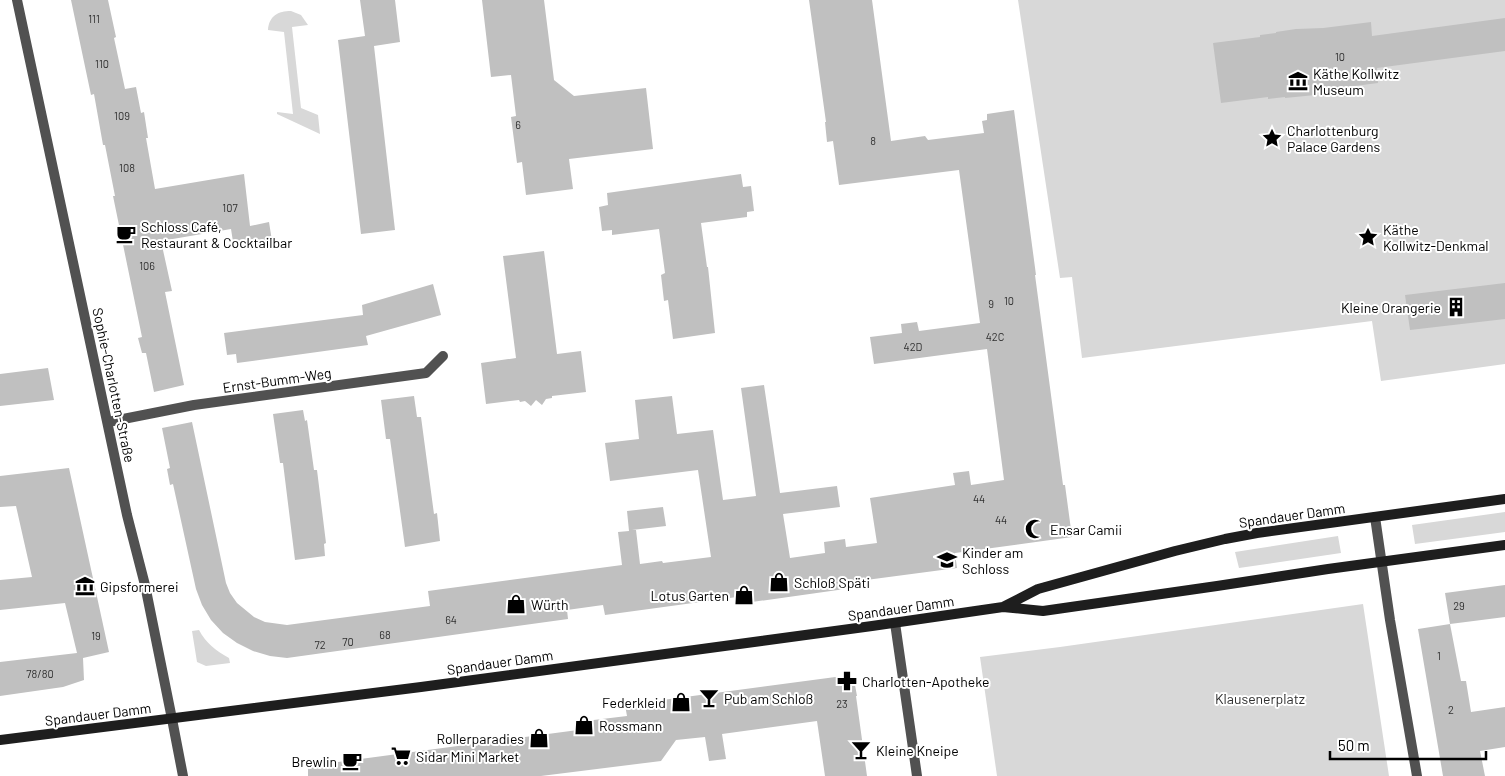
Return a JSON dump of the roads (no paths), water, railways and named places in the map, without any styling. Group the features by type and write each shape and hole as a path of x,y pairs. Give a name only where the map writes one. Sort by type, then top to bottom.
{"main road":[{"name":"Spandauer Damm","path":"1002,607 1038,589 1225,539 1257,533 1505,500"},
{"name":"Spandauer Damm","path":"0,740 172,719 895,623 1002,607 1043,611 1505,545"}],"street":[{"name":"Sophie-Charlotten-Straße","path":"17,0 129,523 145,585 183,776"},
{"name":"Ernst-Bumm-Weg","path":"108,422 194,405 426,373 443,356"},
{"path":"1375,517 1417,776"},
{"path":"895,623 917,776"}],"place":[{"name":"Käthe Kollwitz Museum","path":"1298,81"},
{"name":"Charlottenburg Palace Gardens","path":"1272,138"},
{"name":"Schloss Café, Restaurant & Cocktailbar","path":"126,234"},
{"name":"Käthe Kollwitz-Denkmal","path":"1368,237"},
{"name":"Kleine Orangerie","path":"1456,307"},
{"name":"Ensar Camii","path":"1035,529"},
{"name":"Kinder am Schloss","path":"947,560"},
{"name":"Schloß Späti","path":"779,582"},
{"name":"Gipsformerei","path":"85,586"},
{"name":"Lotus Garten","path":"744,595"},
{"name":"Würth","path":"516,604"},
{"name":"Charlotten-Apotheke","path":"847,681"},
{"name":"Pub am Schloß","path":"709,698"},
{"name":"Federkleid","path":"681,702"},
{"name":"Rossmann","path":"584,725"},
{"name":"Rollerparadies","path":"539,738"},
{"name":"Kleine Kneipe","path":"861,750"},
{"name":"Sidar Mini Market","path":"401,756"},
{"name":"Brewlin","path":"352,761"}],"park label":[{"name":"Klausenerplatz","path":"1260,698"}]}
